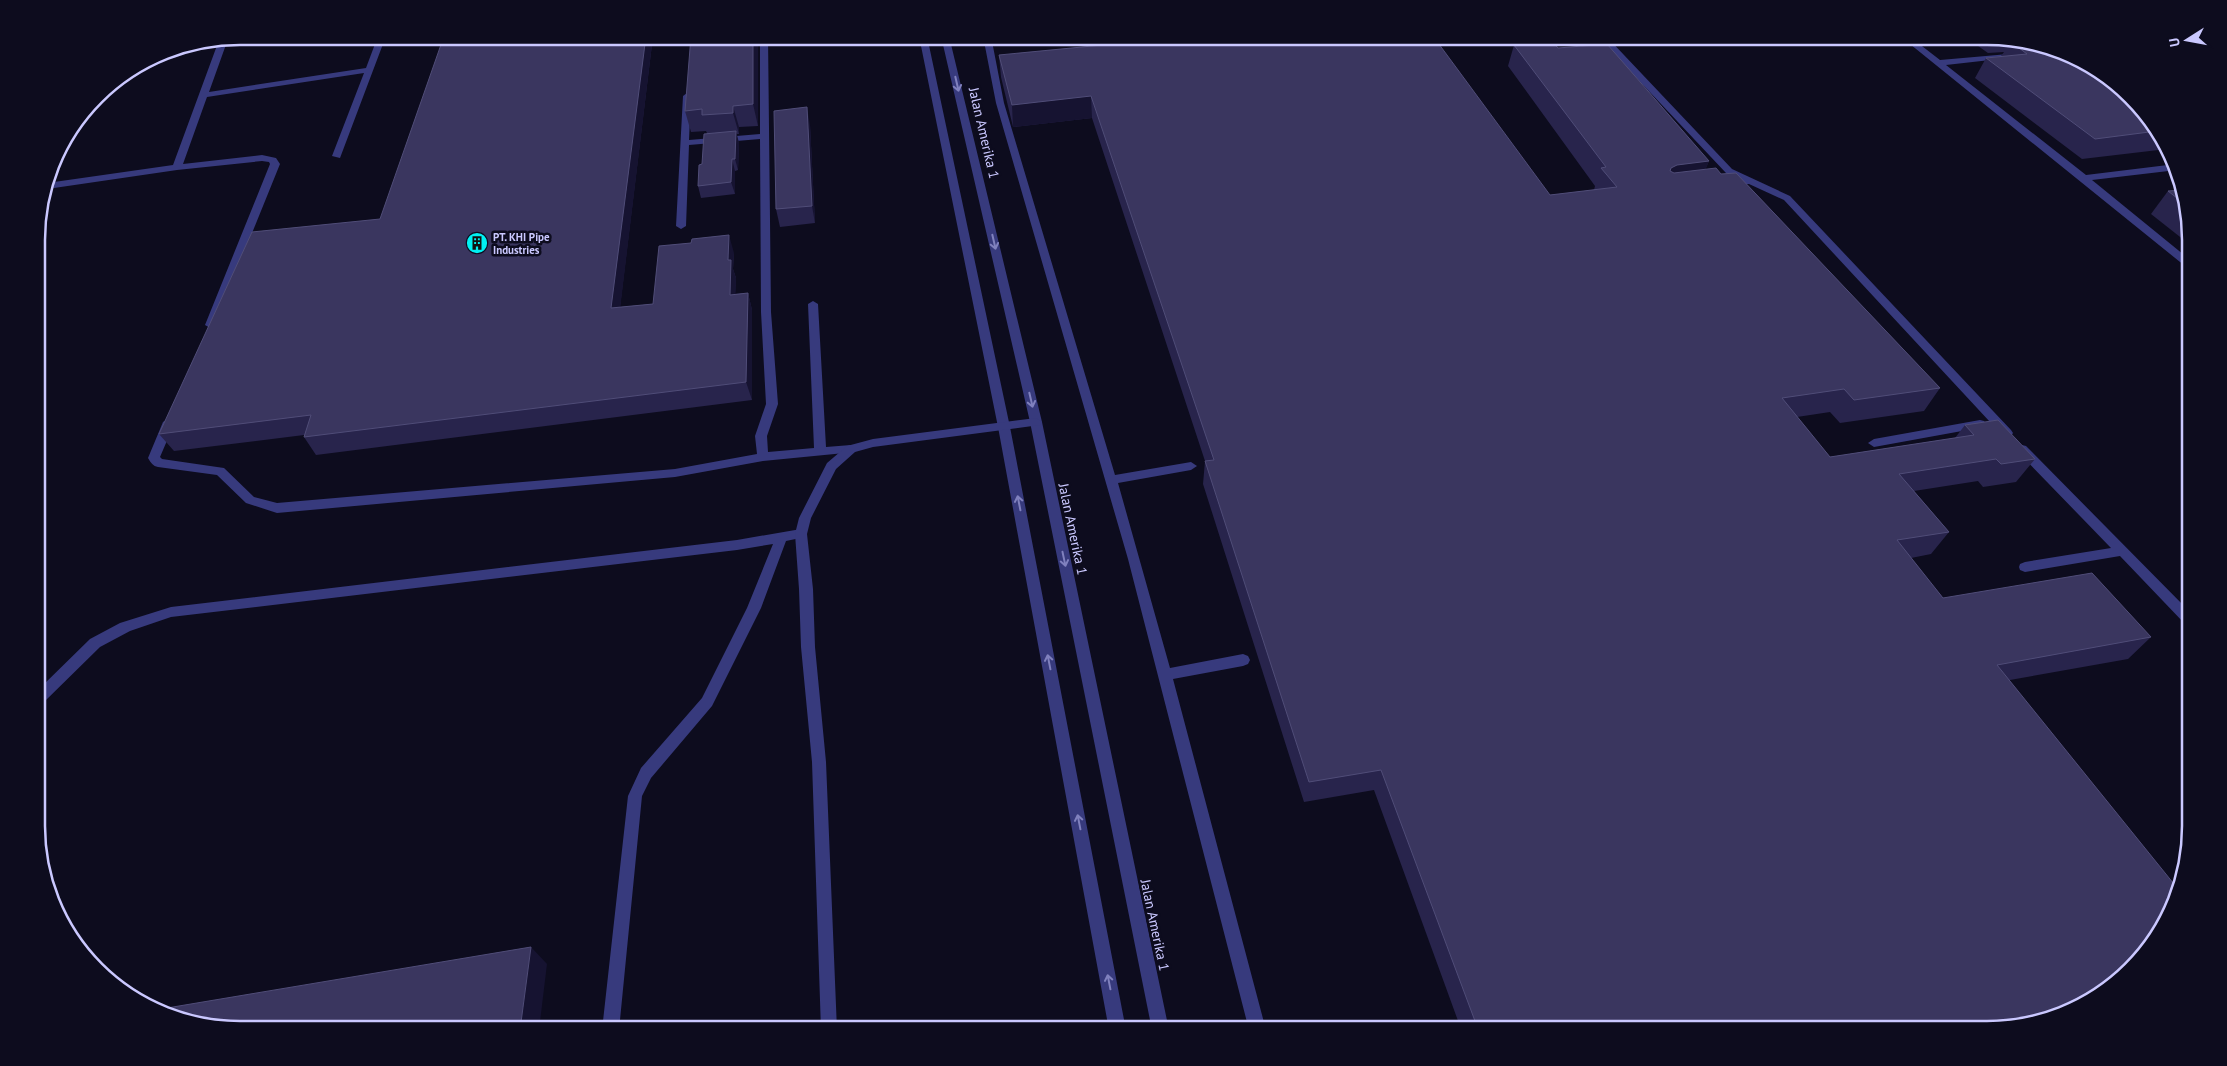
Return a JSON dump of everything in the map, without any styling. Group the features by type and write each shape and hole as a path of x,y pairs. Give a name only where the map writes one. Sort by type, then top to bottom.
{"street":[{"path":"337,156 379,45"},
{"path":"763,457 761,436 772,404 766,312 764,45"},
{"path":"925,45 1004,427 1116,1021"},
{"name":"Jalan Amerika 1","path":"948,45 1036,422 1159,1021"},
{"path":"989,45 1000,103 1110,480 1256,1021"},
{"path":"1107,45 1113,60"},
{"path":"1609,45 1728,171 1787,198 1995,421 2182,612"},
{"path":"1917,45 2182,258"},
{"path":"177,167 222,46"},
{"path":"1938,63 2022,54"},
{"path":"204,95 369,70"},
{"path":"681,226 688,85"},
{"path":"684,143 766,136"},
{"path":"54,185 177,167 262,158 273,160 275,164 206,334"},
{"path":"2084,178 2168,168"},
{"path":"1732,183 1750,181"},
{"path":"812,304 820,452"},
{"path":"172,414 154,458 158,464 220,471 250,500 277,508 675,473 763,457 851,449 873,443 1036,422"},
{"path":"1874,443 1995,421"},
{"path":"829,1021 819,762 808,648 806,589 801,534 805,518 831,466 851,449"},
{"path":"1110,480 1191,466"},
{"path":"45,692 95,643 125,627 171,612 728,546 801,534"},
{"path":"611,1021 635,796 646,773 706,702 754,608 781,538"},
{"path":"2025,567 2122,551"},
{"path":"1164,675 1244,660"}],"building":[{"name":"PT. KHI Pipe Industries","path":"441,45 645,45 611,308 653,304 659,246 691,243 692,239 729,235 728,260 731,260 730,295 748,293 746,382 304,437 311,415 159,434 252,232 380,219"},
{"path":"690,45 753,45 753,104 733,106 733,113 702,115 702,109 685,111"},
{"path":"1103,45 1440,45 1550,195 1617,187 1601,168 1606,167 1514,45 1556,45 1558,48 1608,45 1709,161 1677,165 1671,168 1670,171 1674,173 1716,168 1721,174 1736,173 1940,388 1854,400 1844,389 1782,398 1830,457 1974,435 1965,425 1998,420 2035,459 2001,464 1996,459 1899,474 1949,532 1897,540 1943,598 2092,573 2151,637 1997,665 2173,883 2162,912 2142,945 2116,973 2073,1001 2050,1011 2000,1021 1475,1021 1381,770 1309,782 1205,461 1214,460 1091,96 1012,105 999,55"},
{"path":"2019,48 2050,55 2073,65 2106,85 2134,111 2149,132 2095,139 1986,58 2027,54"},
{"path":"807,107 812,206 776,209 774,111"},
{"path":"736,131 735,159 732,159 731,182 698,186 704,134"},
{"path":"2168,191 2175,191 2177,198"},
{"path":"531,947 521,1021 227,1021 202,1017 169,1008"}],"place":[{"name":"PT. KHI Pipe Industries","path":"477,243"}]}
